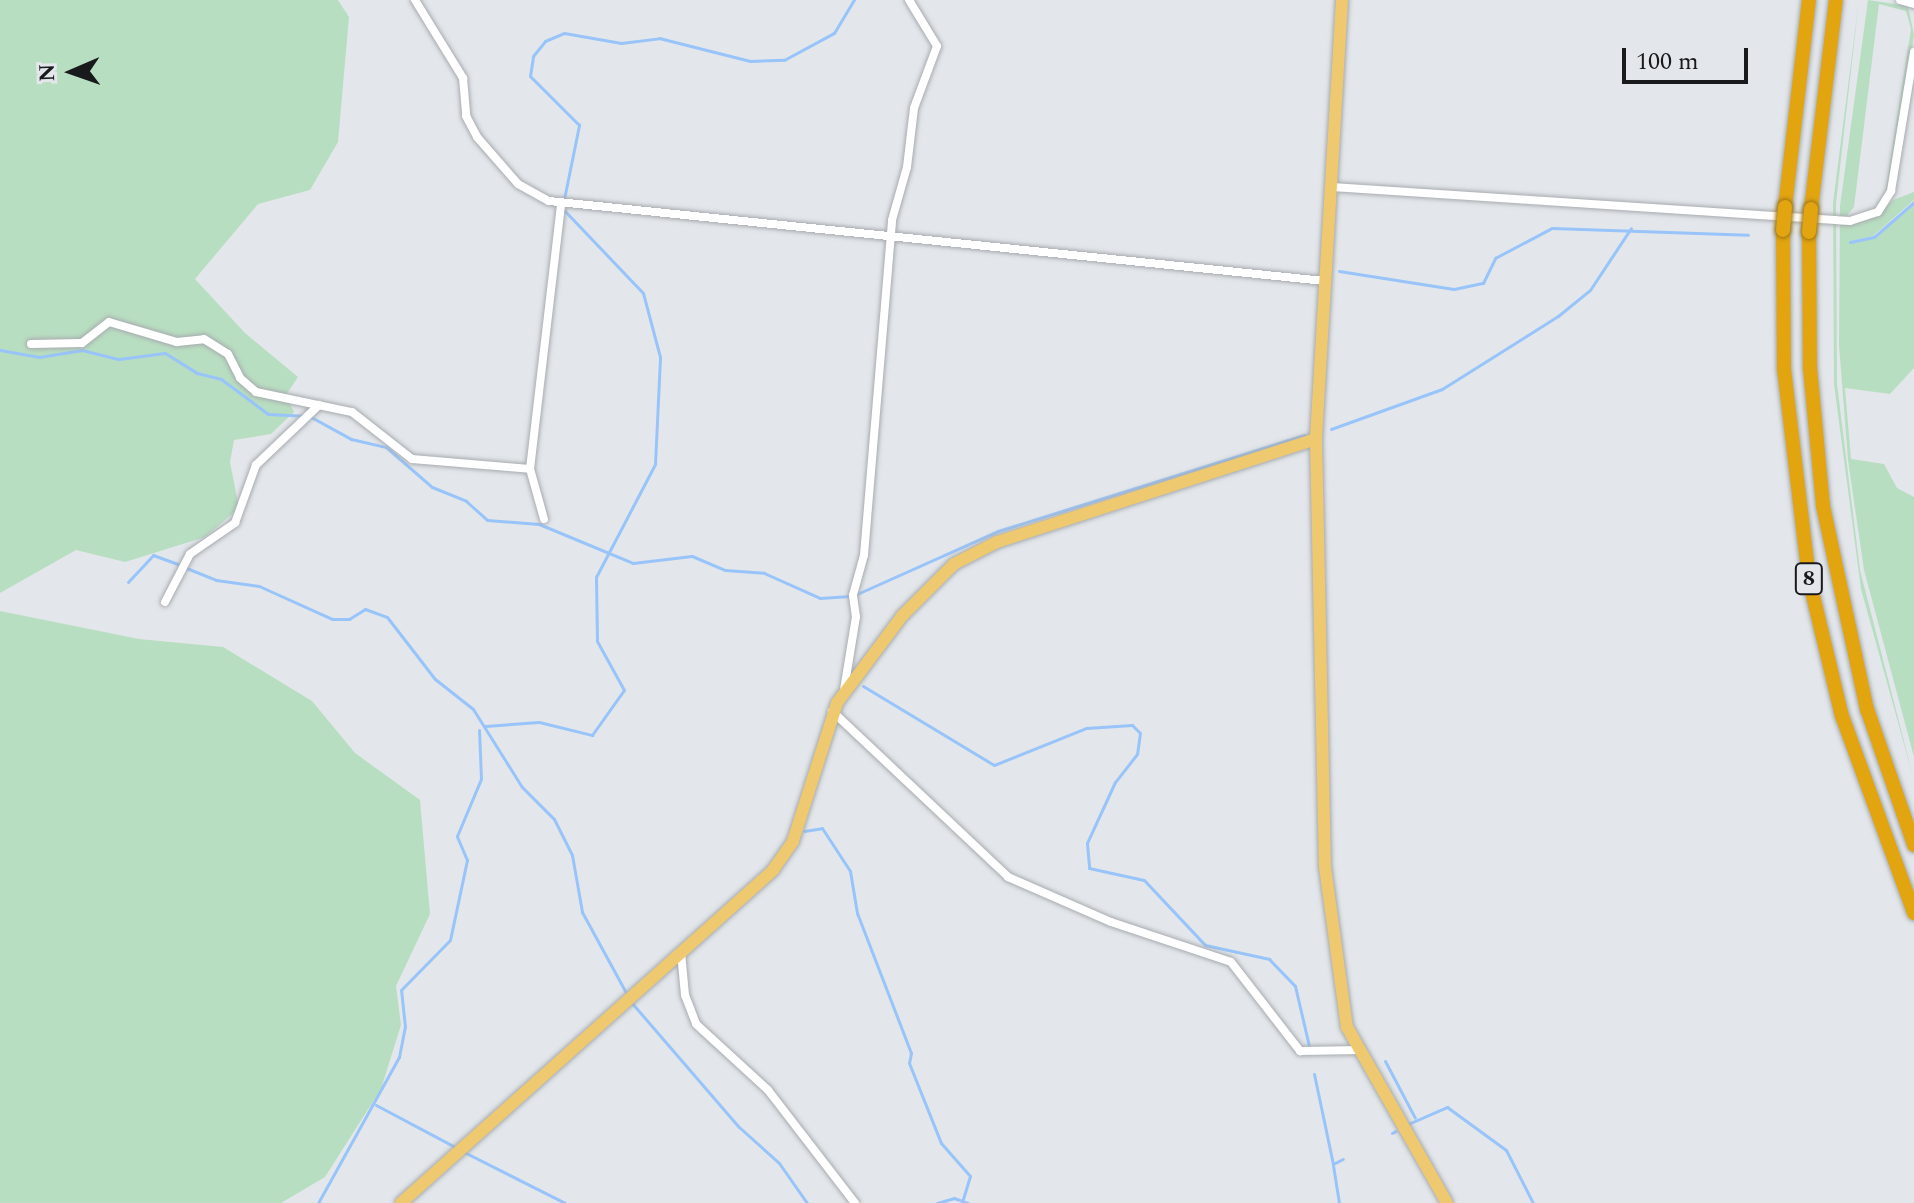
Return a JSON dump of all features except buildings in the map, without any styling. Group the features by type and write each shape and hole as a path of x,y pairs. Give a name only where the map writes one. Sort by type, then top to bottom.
{"highway":[{"name":"8","path":"1809,0 1783,230 1784,369 1809,579 1846,729 1914,913"},
{"name":"8","path":"1836,0 1809,232 1810,368 1823,506 1867,709 1914,845"}],"main road":[{"path":"1342,0 1316,439 1325,867 1341,1007 1360,1050 1447,1203"},
{"path":"401,1203 681,952 788,850 832,711 843,692 919,598 954,564 979,550 1316,439"}],"street":[{"path":"415,0 463,78 466,116 487,152 530,193 561,204 1325,281"},
{"path":"843,692 856,617 853,595 864,555 892,238 914,108 937,46 909,0"},
{"path":"1900,0 1914,4"},
{"path":"1332,187 1850,221 1878,212 1891,191 1914,52"},
{"path":"544,519 530,469 561,204"},
{"path":"31,344 82,343 109,322 177,342 204,339 228,354 240,378 256,392 321,404 365,419 420,462 530,469"},
{"path":"165,602 190,554 235,523 256,465 321,404"},
{"path":"832,711 1008,877 1111,922 1231,962 1300,1051 1360,1050"},
{"path":"681,952 685,995 696,1024 768,1090 855,1203"}],"green space":[{"path":"0,0 338,0 349,17 338,142 310,190 258,204 195,279 245,333 298,377 286,395 294,412 271,434 234,440 230,462 239,508 205,537 125,562 76,550 0,593"},
{"path":"1859,0 1836,203 1837,384 1860,570 1914,780 1861,589 1834,384 1833,203"},
{"path":"1868,0 1908,6 1914,35 1889,187 1885,195 1911,29 1906,11 1879,4 1854,207 1845,218 1854,223 1876,217 1893,200 1914,192 1914,200 1873,236 1847,242 1874,238 1914,203 1914,368 1890,394 1845,388 1851,459 1884,464 1897,488 1914,497 1914,757 1864,570 1848,460 1839,345 1840,206"},
{"path":"0,611 139,639 223,647 312,701 355,753 420,800 430,914 396,986 401,1025 381,1089 325,1177 281,1203 0,1203"}],"waterway":[{"path":"564,199 579,125 530,76 533,56 545,41 564,33 621,43 659,38 750,61 784,60 834,33 854,0"},
{"path":"1850,242 1874,237 1914,202"},
{"path":"485,726 539,722 592,735 624,690 597,641 596,577 655,464 660,357 643,293 565,211"},
{"path":"1339,271 1454,289 1483,283 1495,258 1552,228 1748,235"},
{"path":"1331,429 1442,389 1558,316 1590,290 1631,228"},
{"path":"0,350 39,357 82,350 119,359 165,353 197,373 221,379 268,414 303,416"},
{"path":"311,417 351,439 386,447 432,487 466,501 487,520 539,524 633,563 692,556 725,570 764,573 820,598 850,596"},
{"path":"857,594 998,531 1304,435"},
{"path":"128,582 153,555 178,564"},
{"path":"184,567 216,580 259,586 332,619 349,619 365,609 387,617 435,679 473,709 522,787 554,819 572,855 582,912 625,991"},
{"path":"863,686 994,765 1086,728 1132,725 1140,733 1137,754 1115,782 1087,843 1089,868 1144,880 1205,945 1269,959 1295,986 1309,1046"},
{"path":"318,1203 399,1057 405,1027 401,990 450,940 467,860 457,836 481,779 479,730"},
{"path":"804,831 822,828 850,871 857,913 911,1053 909,1063 941,1143 970,1176 963,1199"},
{"path":"631,1002 739,1127 779,1163 807,1203"},
{"path":"1385,1061 1415,1118"},
{"path":"1314,1074 1333,1164"},
{"path":"376,1105 457,1148"},
{"path":"1408,1124 1447,1107 1506,1150 1533,1203"},
{"path":"1392,1133 1396,1131"},
{"path":"464,1152 565,1203"},
{"path":"1339,1203 1333,1164 1343,1159"},
{"path":"937,1203 954,1198 968,1203"}]}
